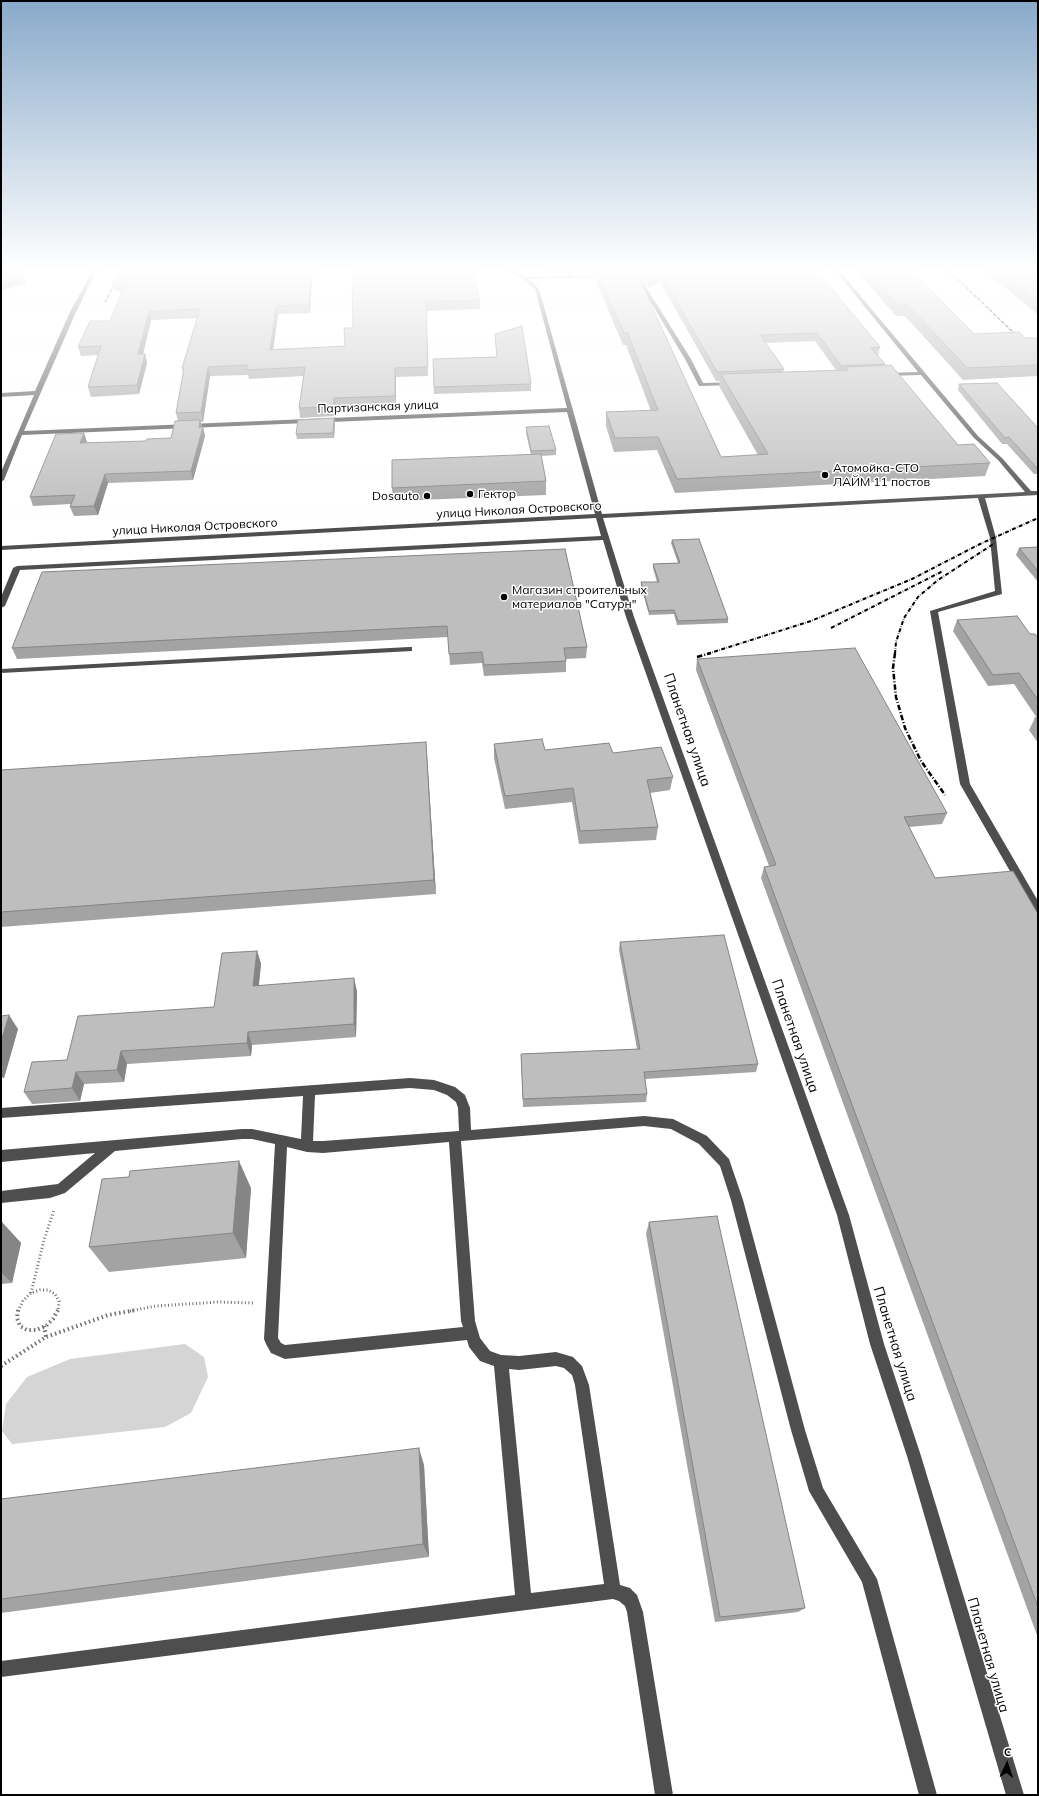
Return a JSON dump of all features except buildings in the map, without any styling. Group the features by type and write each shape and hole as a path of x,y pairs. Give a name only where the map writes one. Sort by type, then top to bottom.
{"street":[{"path":"1,480 55,352"},
{"name":"Планетная улица","path":"554,352 599,517 630,617 842,1215 877,1344 914,1456 1014,1795"},
{"path":"683,352 701,385 741,383"},
{"path":"904,352 976,437 1000,459 1030,494"},
{"path":"883,375 922,373"},
{"path":"1,395 37,393"},
{"name":"Партизанская улица","path":"20,433 570,410"},
{"name":"улица Николая Островского","path":"1,548 1038,493"},
{"path":"982,496 993,538 999,592 934,611 966,784 1038,910"},
{"path":"1,606 17,568 606,538"},
{"path":"1,671 410,649"},
{"path":"1,1113 410,1083 434,1086 451,1092 461,1099 464,1108 460,1136 468,1321 474,1342 485,1356 501,1362 519,1363 556,1359 568,1362 577,1371 582,1385 613,1591"},
{"path":"307,1146 309,1090"},
{"path":"1,1156 242,1134 252,1134 307,1146 323,1147 644,1121 673,1124 703,1140 725,1163 737,1200 798,1430 815,1484 869,1579 928,1795"},
{"path":"281,1140 270,1339 276,1348 285,1352 472,1332"},
{"path":"1,1197 50,1192 61,1189 112,1146"},
{"path":"501,1362 524,1602"},
{"path":"1,1669 613,1591 624,1594 631,1601 635,1612 664,1795"}],"path":[{"path":"31,1294 44,1240 61,1189"},
{"path":"40,1290 48,1290 55,1294 59,1301 58,1310 54,1319 36,1330 27,1330 20,1326 17,1318 18,1310 23,1301 31,1294 40,1290"},
{"path":"1,1366 46,1337 108,1315 156,1306 218,1302 272,1303"},
{"path":"44,1326 46,1337"}],"shaded area":[{"path":"185,1344 204,1357 208,1377 191,1413 165,1427 12,1444 2,1431 6,1404 27,1377 70,1359"}],"railway":[{"path":"1034,352 1038,356"},
{"path":"707,654 811,621 912,579 980,544 1038,518"},
{"path":"895,654 896,642 904,618 918,597 938,580 995,543"},
{"path":"831,628 943,571"},
{"path":"697,657 711,653"},
{"path":"895,653 893,668 896,697 905,728 921,761 945,795"}],"place":[{"name":"Атомойка-СТО ЛАЙМ 11 постов","path":"825,475"},
{"name":"Гектор","path":"470,494"},
{"name":"Dosauto","path":"427,496"},
{"name":"Магазин строительных материалов \"Сатурн\"","path":"504,597"}]}
